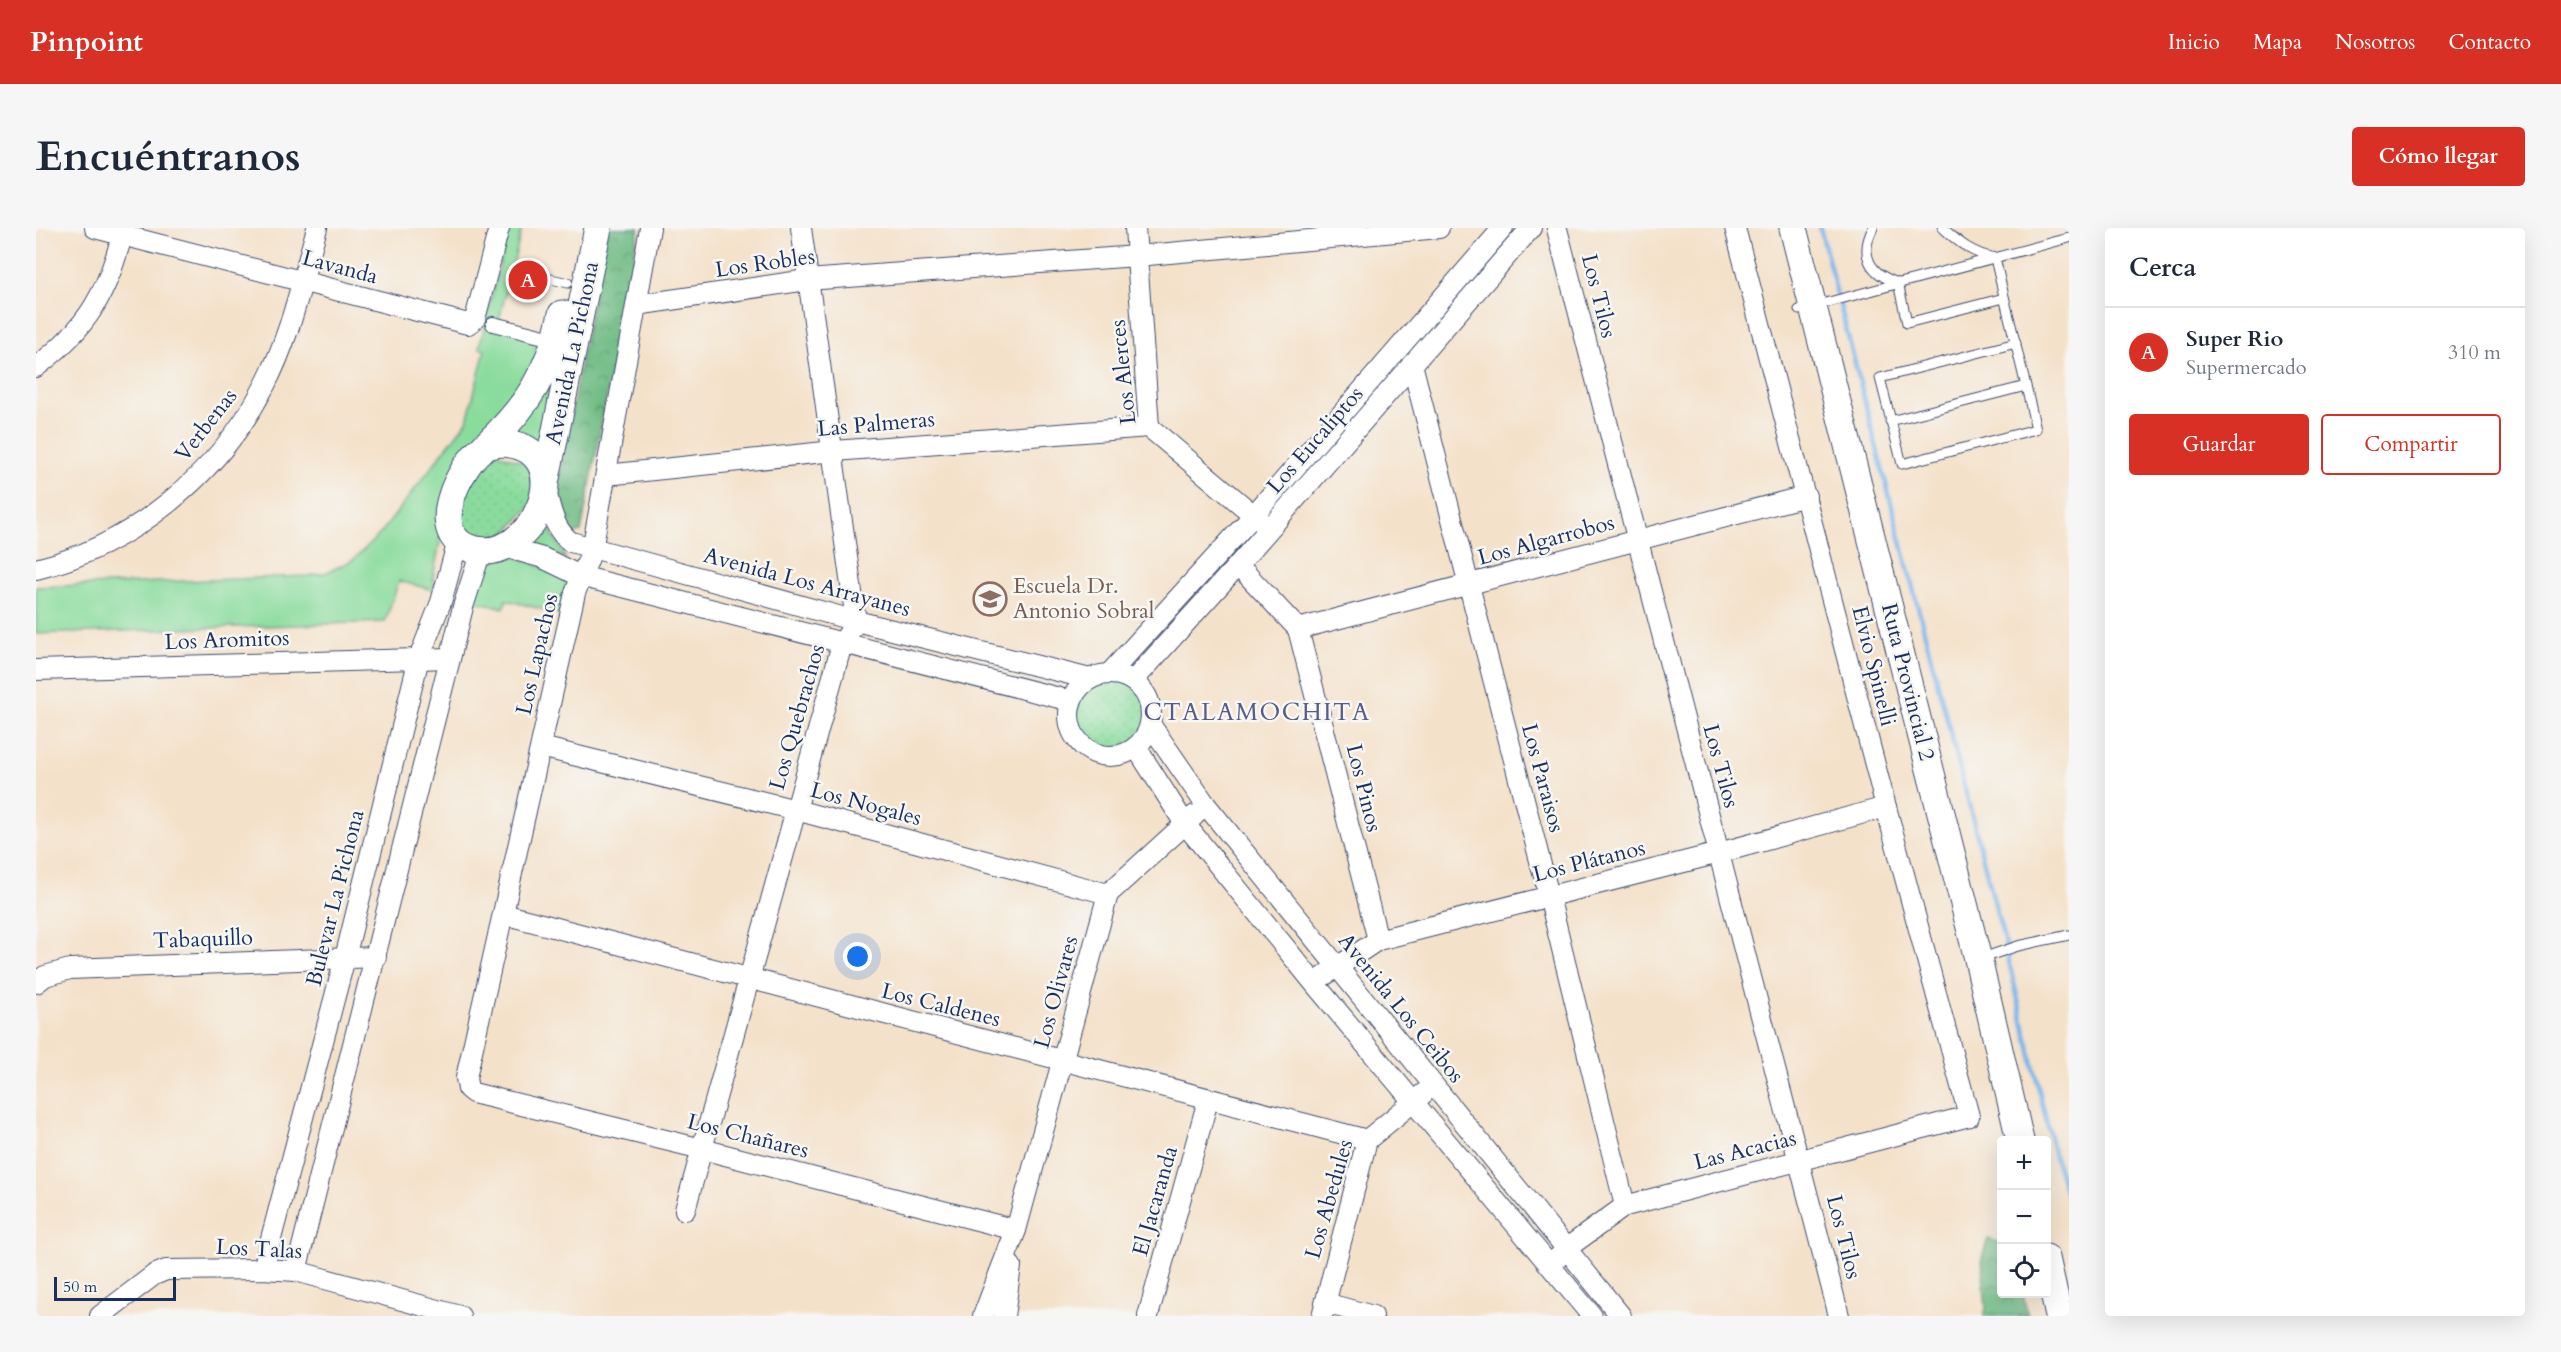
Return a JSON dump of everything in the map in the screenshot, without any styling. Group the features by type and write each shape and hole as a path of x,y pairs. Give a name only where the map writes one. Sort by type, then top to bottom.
{"main road":[{"name":"Avenida La Pichona","path":"485,446 526,402 543,374 544,334 579,228"},
{"name":"Avenida La Pichona","path":"546,484 598,228"},
{"path":"1777,228 1806,308"},
{"name":"Ruta Provincial 2","path":"1793,228 1806,308 1876,559 1978,959 2019,1136"},
{"path":"500,443 523,447 532,453 540,464 546,484 538,514 516,539 481,546 449,523 451,498 462,472 485,446 500,443"},
{"path":"2051,1287 2054,1305"}],"street":[{"name":"Lavanda","path":"95,228 123,231 302,283 468,324 475,319 499,228"},
{"name":"Verbenas","path":"36,569 81,555 152,514 195,479 232,436 264,387 287,332 317,228"},
{"name":"Los Lapachos","path":"468,1089 466,1078 580,576 592,550 650,228"},
{"path":"801,228 856,621"},
{"name":"Los Alerces","path":"1134,228 1149,427 1269,529"},
{"name":"Los Robles","path":"636,305 807,280 1137,256 1439,228"},
{"path":"1497,228 1531,229"},
{"name":"Los Eucaliptos","path":"1100,676 1253,516 1497,228"},
{"name":"Los Tilos","path":"1558,228 1839,1316"},
{"name":"Elvio Spinelli","path":"1735,228 1969,1116"},
{"name":"Los Eucaliptos","path":"1133,681 1238,565 1531,229"},
{"path":"36,367 70,339 95,307 113,266 123,231"},
{"path":"493,324 544,334"},
{"name":"Los Paraisos","path":"1412,364 1549,896 1625,1206"},
{"name":"Las Palmeras","path":"606,475 834,451 1149,427"},
{"name":"Avenida Los Arrayanes","path":"546,484 551,511 563,536 571,542 592,550 856,621 1100,676"},
{"name":"Los Algarrobos","path":"1298,629 1806,496"},
{"path":"296,1271 463,607 481,546 543,558 580,576 1071,701"},
{"name":"Bulevar La Pichona","path":"263,1269 345,958 419,658 441,602 481,546"},
{"name":"Los Pinos","path":"1238,565 1298,629 1378,940"},
{"name":"Los Quebrachos","path":"685,1210 842,644 856,621"},
{"name":"Los Aromitos","path":"36,670 450,658"},
{"path":"1122,675 1133,681 1148,700 1151,712 1150,724 1145,737 1136,747 1114,756 1091,752 1074,736 1070,724 1071,701 1082,684 1100,676 1122,675"},
{"name":"Avenida Los Ceibos","path":"1150,724 1206,805 1621,1316"},
{"name":"Los Nogales","path":"541,747 796,810 1108,894"},
{"path":"1136,747 1185,824 1314,983 1592,1316"},
{"path":"1108,894 1206,805"},
{"name":"Los Plátanos","path":"1314,983 1336,966 1378,940 1719,853 1886,807"},
{"name":"Los Olivares","path":"1016,1230 1108,894"},
{"name":"Los Caldenes","path":"503,914 1367,1140"},
{"name":"Tabaquillo","path":"36,983 45,976 70,969 376,957"},
{"name":"Los Abedules","path":"1323,1310 1367,1140 1433,1085"},
{"name":"Los Chañares","path":"468,1089 473,1093 1016,1230"},
{"name":"El Jacaranda","path":"1148,1316 1208,1100"},
{"name":"Las Acacias","path":"1551,1265 1567,1248 1625,1206 1969,1116"},
{"path":"983,1316 1016,1230"},
{"path":"1004,1316 1016,1230"},
{"name":"Los Talas","path":"100,1316 154,1275 166,1270 263,1269 296,1271 419,1311 460,1316"},
{"path":"1323,1310 1373,1316"}],"lane":[{"path":"1873,228 1867,246 1872,269 1880,277 1898,283"},
{"path":"1943,228 1969,249 1995,258"},
{"path":"1806,308 2069,238"},
{"path":"1995,258 2016,343 2036,429 1902,464 1880,378 2016,343"},
{"path":"1898,283 1907,323 2004,298"},
{"path":"1890,421 2026,386"},
{"path":"1978,959 2018,946 2069,934"}],"green space":[{"path":"509,228 522,228 499,320 527,338 546,345 441,537 433,577 437,591 399,581 385,622 36,634 36,587 308,576 325,573 353,560 381,533 467,421 485,350 479,348"},
{"path":"606,228 639,228 581,532 573,534 565,524 557,488"},
{"path":"555,368 544,456 512,433"},
{"path":"494,452 531,465 533,503 501,538 467,536 457,510 458,501"},
{"path":"544,520 566,558 524,543"},
{"path":"516,556 555,573 568,583 561,614 506,600 504,608 472,600 480,567 490,560"},
{"path":"1110,674 1126,677 1139,686 1148,699 1151,715 1148,731 1139,744 1126,753 1110,756 1094,753 1081,744 1072,731 1069,715 1072,699 1081,686 1094,677"},
{"path":"1988,1239 1997,1242 1997,1298 2024,1298 2028,1316 1984,1316 1986,1310 1982,1258"}],"waterway":[{"path":"1820,228 2003,936 2055,1158 2069,1203"}],"place":[{"name":"Super Rio","path":"528,280"},
{"name":"Escuela Dr. Antonio Sobral","path":"990,599"}],"district":[{"name":"CTALAMOCHITA","path":"1257,712"}]}
